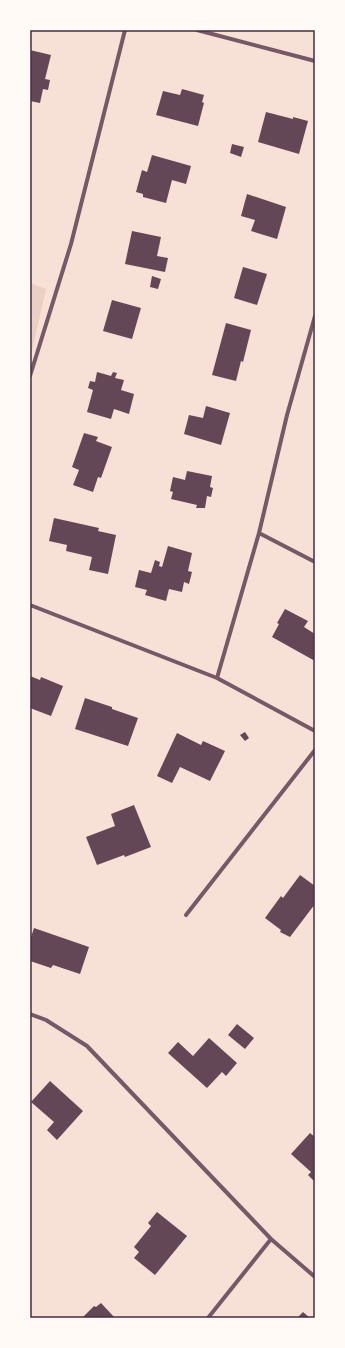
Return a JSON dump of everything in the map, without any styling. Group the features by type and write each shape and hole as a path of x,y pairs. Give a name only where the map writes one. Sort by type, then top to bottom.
{"street":[{"path":"30,376 71,244 125,30"},
{"path":"197,30 315,61"},
{"path":"217,678 259,533 287,415 315,316"},
{"path":"259,533 315,562"},
{"path":"30,605 217,678 315,731"},
{"path":"186,915 315,750"},
{"path":"30,1014 46,1020 88,1046 271,1239 315,1277"},
{"path":"208,1318 271,1239"}],"shaded area":[{"path":"30,283 46,289 32,351 30,350"}],"building":[{"path":"30,50 51,55 45,79 50,80 48,90 43,89 40,103 30,101"},
{"path":"182,89 204,95 202,102 204,103 198,126 156,115 163,91 180,95"},
{"path":"266,112 308,121 299,154 258,142"},
{"path":"232,144 244,147 241,157 230,153"},
{"path":"152,155 191,166 186,184 172,180 166,203 143,197 143,194 136,192 142,170 147,172"},
{"path":"247,194 286,207 277,239 251,231 255,220 241,216"},
{"path":"132,231 161,237 157,256 168,258 165,272 125,264"},
{"path":"243,267 267,274 257,305 234,298"},
{"path":"152,276 161,279 158,289 150,287"},
{"path":"112,300 141,308 132,339 103,331"},
{"path":"226,323 251,330 243,362 241,361 236,381 212,375"},
{"path":"97,372 111,376 113,372 117,373 115,378 124,380 121,390 134,394 129,414 114,409 111,419 87,412 93,390 88,388 90,381 95,382"},
{"path":"206,406 230,413 221,445 184,434 189,415 203,418"},
{"path":"84,433 98,437 96,441 112,447 101,478 98,477 93,492 73,485 79,470 72,467"},
{"path":"187,471 212,476 210,487 213,488 211,497 207,496 205,508 196,508 197,505 171,499 173,492 170,491 173,477 185,480"},
{"path":"54,518 99,528 98,531 116,535 108,574 89,570 92,557 66,551 67,545 49,541"},
{"path":"168,546 192,553 188,571 192,572 189,584 184,582 182,592 169,589 166,601 145,595 147,590 135,587 139,570 151,573 155,560 160,562 159,566 162,567"},
{"path":"285,609 308,621 304,627 315,634 315,661 272,637 279,624 277,623"},
{"path":"30,676 40,680 41,677 63,686 51,716 30,708"},
{"path":"85,698 138,718 128,746 75,729"},
{"path":"245,732 249,738 245,741 240,735"},
{"path":"177,733 201,745 203,741 225,751 210,781 180,767 172,783 157,776"},
{"path":"134,805 151,847 125,857 124,855 97,865 86,837 115,826 111,814"},
{"path":"300,875 315,886 315,904 290,937 280,932 281,930 265,918 281,896 283,898"},
{"path":"34,928 89,947 80,974 53,965 51,968 30,961 30,940"},
{"path":"237,1024 254,1038 245,1049 228,1035"},
{"path":"209,1038 237,1063 226,1076 222,1072 207,1088 168,1053 178,1042 193,1056"},
{"path":"50,1081 83,1111 57,1140 47,1130 54,1122 31,1102"},
{"path":"310,1133 315,1137 315,1182 308,1175 311,1172 291,1154"},
{"path":"157,1212 187,1236 155,1275 134,1258 139,1252 134,1247 151,1226 148,1223"},
{"path":"101,1303 115,1318 82,1318 94,1306 96,1307"},
{"path":"303,1312 310,1318 297,1318"}]}
